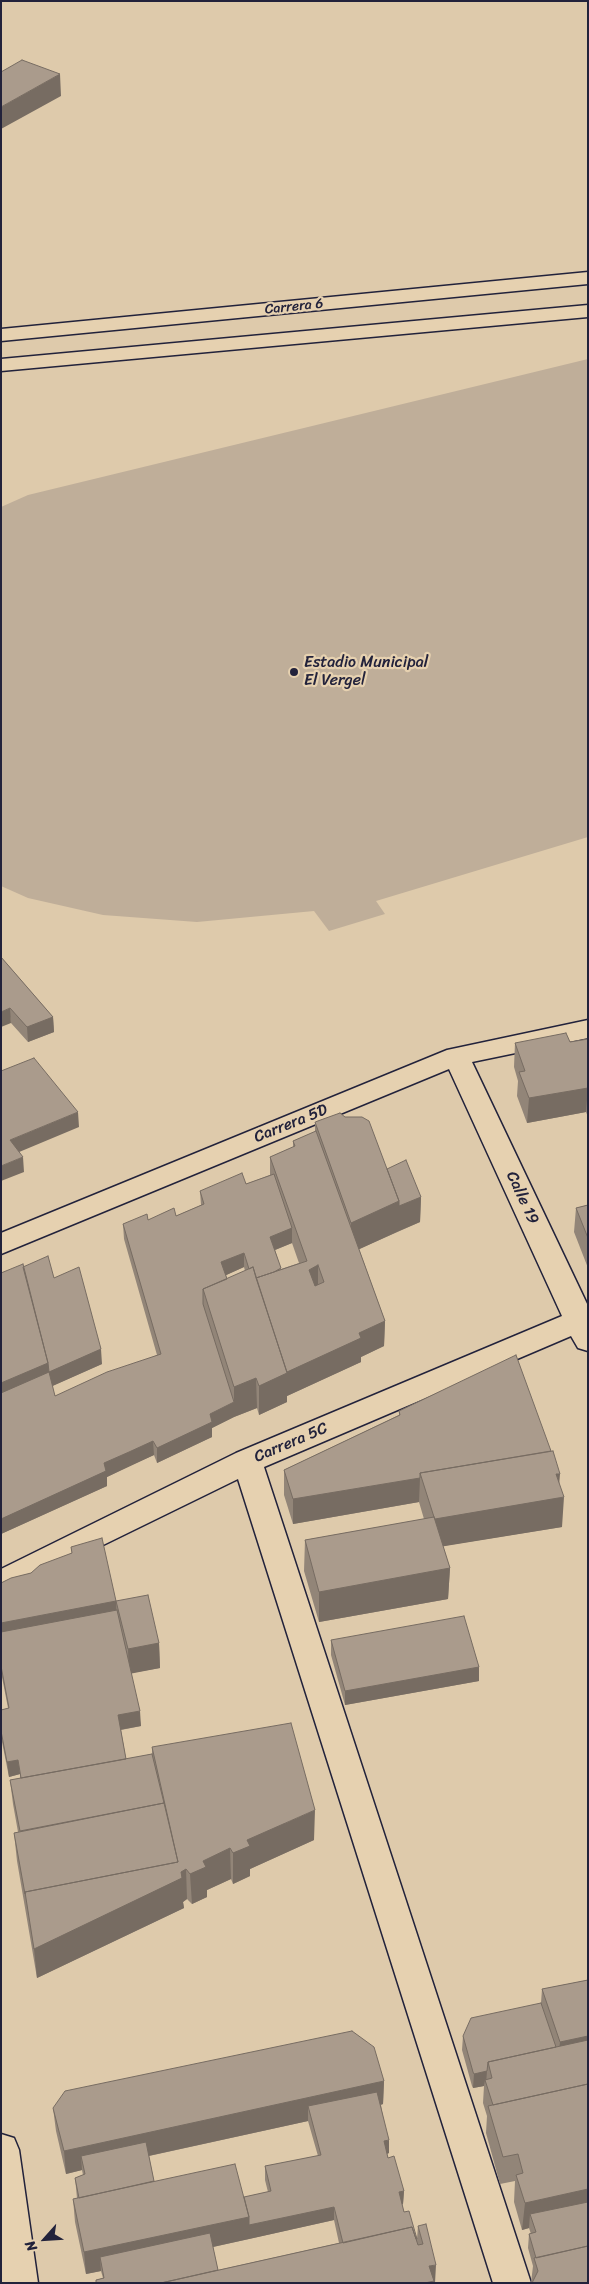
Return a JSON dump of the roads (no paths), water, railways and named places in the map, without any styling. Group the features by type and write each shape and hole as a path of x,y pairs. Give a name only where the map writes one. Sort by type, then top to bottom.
{"street":[{"name":"Carrera 6","path":"1,335 588,278"},
{"name":"Carrera 6","path":"1,365 588,310"},
{"name":"Carrera 5D","path":"1,1244 456,1056 588,1028"},
{"name":"Calle 19","path":"456,1056 585,1326"},
{"name":"Carrera 5C","path":"1,1583 247,1462 585,1326"},
{"path":"247,1462 512,2283"},
{"path":"1,2150 19,2283"}],"place":[{"name":"Estadio Municipal El Vergel","path":"294,672"}]}
